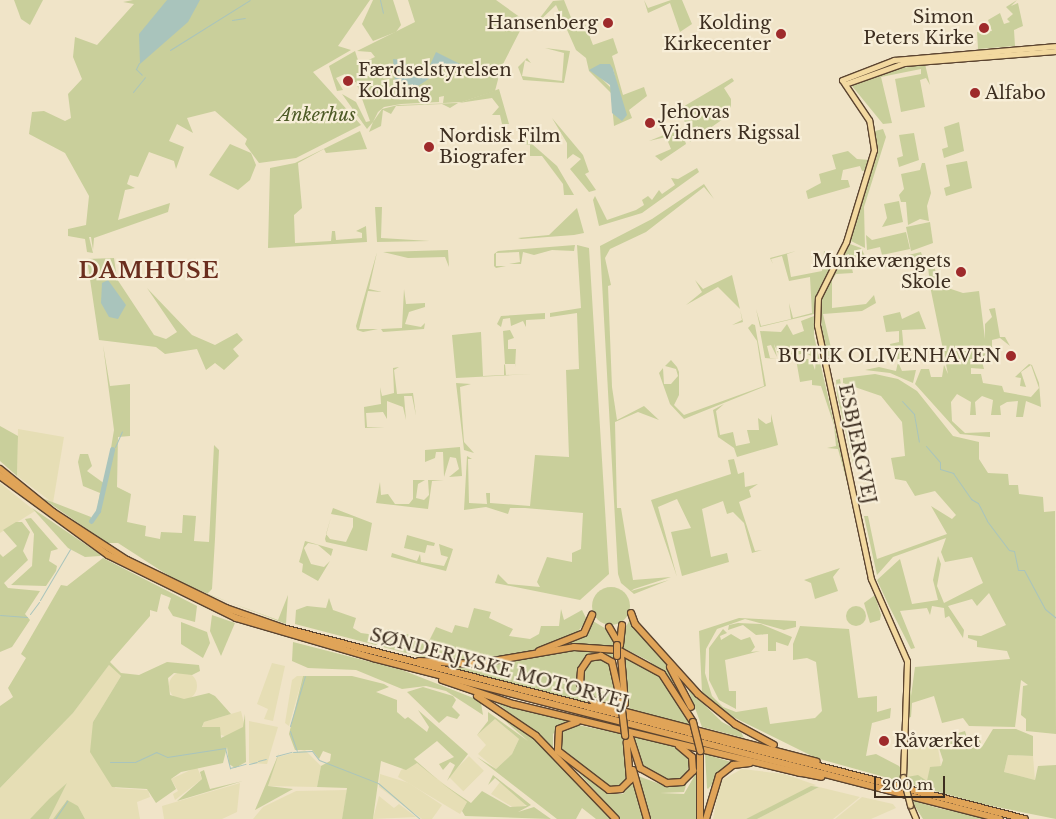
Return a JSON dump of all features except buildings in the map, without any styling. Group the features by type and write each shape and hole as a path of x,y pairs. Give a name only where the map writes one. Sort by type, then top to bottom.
{"highway":[{"name":"SØNDERJYSKE MOTORVEJ","path":"0,469 77,529 171,583 283,628 1025,819"},
{"name":"SØNDERJYSKE MOTORVEJ","path":"0,476 75,534 167,587 245,621 373,658 1000,819"},
{"path":"668,661 639,624 633,612 654,644 679,682 694,722 700,754 700,819"},
{"path":"459,664 517,656 564,642 587,631 590,618"},
{"path":"622,625 618,645 622,701"},
{"path":"609,627 618,645"},
{"path":"654,644 668,661 728,719 803,757"},
{"path":"369,650 459,664 508,661 574,647 618,650 662,674 694,722"},
{"path":"647,819 629,737 622,701 611,661 599,656 588,660 580,684 586,697 598,705 803,757 876,781"},
{"path":"373,658 513,704 629,737"},
{"path":"444,681 499,708 525,727 616,819"},
{"path":"629,737 630,780 613,791 564,758 555,742 559,729 570,722 629,737 657,738 801,773"},
{"path":"629,737 636,761 648,775 667,784 685,780 694,768 691,755 657,738"},
{"path":"706,819 716,780 733,765 753,764 920,798"}],"main road":[{"path":"844,82 904,63 1031,51 1056,46"},
{"path":"844,82 858,72 906,58 1056,51"},
{"name":"ESBJERGVEJ","path":"844,82 869,120 874,150 846,242 818,298 817,324 871,579 907,661 903,777 910,805 916,819"}],"shaded area":[{"path":"18,429 64,437 53,503 17,476"},
{"path":"0,483 35,511 0,533"},
{"path":"272,663 285,666 273,721 264,719 268,709 257,704"},
{"path":"109,665 121,676 93,722 115,788 148,790 150,797 137,802 140,819 85,819 78,806 66,801 53,819 49,819 67,783 30,819 0,819 0,788 73,713"},
{"path":"183,672 193,676 197,686 193,696 183,700 173,696 169,686 173,676"},
{"path":"297,676 303,676 289,726 285,723 292,680"},
{"path":"241,711 245,727 227,737 202,728 204,722"},
{"path":"495,719 519,739 512,754 496,769 478,754 486,745 477,735"},
{"path":"249,721 278,727 267,764 249,763"},
{"path":"937,742 941,766 930,768 928,781 907,777 905,745"},
{"path":"305,750 321,766 317,787 268,786 277,757"},
{"path":"1008,755 1033,756 1035,780 1004,772"},
{"path":"469,756 484,771 463,791 448,777"},
{"path":"417,763 467,802 460,814 398,777 401,770"},
{"path":"197,767 202,779 175,800 173,794 178,791 171,779"},
{"path":"742,769 784,774 816,785 746,819 713,819 720,781"},
{"path":"380,774 409,783 442,805 432,819 422,819 379,787"},
{"path":"500,782 527,805 514,808 491,794"},
{"path":"240,783 237,812 222,819 164,819 162,806"},
{"path":"819,787 860,797 833,819 757,819"},
{"path":"347,790 342,819 253,819 263,807 296,791"},
{"path":"379,796 394,808 399,804 416,817 373,819"},
{"path":"862,797 893,804 896,808 871,819 835,819"}],"green space":[{"path":"14,0 43,0 30,25 21,19"},
{"name":"Ankerhus","path":"133,0 370,0 338,46 351,50 313,72 361,125 296,158 259,163 245,144 247,139 215,111 187,118 193,133 177,124 169,141 184,147 176,169 174,161 149,152 138,177 130,175 127,184 135,188 125,190 118,220 170,203 168,212 94,238 93,250 91,237 89,237 93,253 87,252 85,239 68,236 68,229 86,225 89,196 65,153 29,134 32,112 44,111 65,121 71,118 68,94 82,79 73,57 75,37 97,45 134,4 123,2"},
{"path":"373,0 393,0 401,25 396,32 373,41 362,24"},
{"path":"408,0 496,0 521,18 523,25 501,68 495,91 462,102 443,103 444,96 439,97 439,102 384,107 378,112 367,129 342,94 356,102 366,122 370,121 356,82 347,83 345,74 336,78 343,90 337,91 329,66 355,51 363,75 379,78 364,62 375,57 371,52 357,51 415,22"},
{"path":"564,0 574,25 585,24 593,45 613,38 618,53 612,56 623,95 644,87 647,96 629,110 632,118 614,126 612,107 618,89 613,69 596,73 612,89 612,104 611,93 589,71 586,58 576,50 556,5 532,28 553,1"},
{"path":"644,0 648,8 671,0 682,0 692,24 680,32 670,3 648,13"},
{"path":"1017,0 1011,6 1018,3 1023,26 1014,30 1015,46 978,49 977,32 992,31 988,20 1000,13 1004,24 1010,22 1007,19 1013,14 1006,7"},
{"path":"545,48 570,51 564,83 523,80 518,67 525,60 522,76 562,81 564,53"},
{"path":"925,64 930,85 926,78 920,80 925,107 901,112 895,79 921,74 921,69 881,77 892,123 883,124 852,86 886,71"},
{"path":"732,78 734,81 724,88 731,99 731,107 723,112 726,117 690,142 681,108"},
{"path":"499,89 509,124 502,124 500,115 492,115 499,107 492,98 459,103"},
{"path":"458,103 450,108 442,104 396,106 391,114 383,110 381,126 369,132 382,109 398,105"},
{"path":"552,118 583,155 589,172 585,174 596,190 589,192 570,169 581,159 573,154 567,159 567,143"},
{"path":"959,122 964,151 944,158 942,149 948,147 944,127"},
{"path":"681,128 686,144 661,161 655,156 671,149 666,137 649,141"},
{"path":"883,129 886,137 864,207 865,248 849,240 875,160 875,131"},
{"path":"360,131 367,149 326,153 324,149 298,163 302,208 294,215 295,243 331,241 332,231 335,231 336,240 362,238 362,233 356,231 366,226 367,242 268,248 270,168 295,163"},
{"path":"914,133 919,160 899,167 897,158 903,156 899,135"},
{"path":"524,137 557,166 574,195 564,195 563,184 542,156 530,156 530,145 519,143"},
{"path":"230,144 251,153 256,165 250,180 238,190 209,175"},
{"path":"848,151 857,159 870,160 867,170 862,171 860,166 843,170 841,180 848,180 850,187 808,199 806,191 821,183 819,174 836,169 832,155"},
{"path":"967,161 972,188 946,196 944,188 950,186 946,165"},
{"path":"922,163 925,163 931,193 927,206 929,221 920,219 908,225 906,202 901,202 899,195 904,189 901,174 920,170"},
{"path":"697,168 699,172 642,213 599,226 593,200 595,196 607,220 636,210 644,205 642,200 648,196 652,200 659,190 662,194 675,185 671,178 678,179"},
{"path":"704,184 714,199 704,187 646,232 610,249 605,258 611,285 608,286 612,387 617,420 644,406 659,420 638,412 615,422 617,508 621,508 633,580 671,577 634,589 631,591 669,580 634,594 621,583 618,574 600,246 652,219"},
{"path":"899,201 903,222 882,227 887,218 884,204"},
{"path":"375,207 382,207 381,238 430,241 377,242"},
{"path":"577,208 584,233 518,238 549,235"},
{"path":"930,222 933,243 911,251 906,227"},
{"path":"906,232 910,249 882,255 880,247 867,250 866,235 872,240"},
{"path":"850,244 861,248 865,256 850,259 853,273 836,274 832,280 832,308 866,304 874,295 876,303 862,311 823,314 833,356 825,356 819,301"},
{"path":"575,245 574,251 552,250 534,255 523,252 521,264 509,264 520,262 519,252 496,253 496,266 506,266 496,268 494,266 494,254 498,251"},
{"path":"577,245 589,248 609,574 580,600 495,583 498,574 508,584 540,587 537,582 547,557 572,562 572,553 581,549 583,513 510,508 508,514 486,507 464,510 467,456 472,459 468,459 469,503 487,504 486,493 490,493 490,503 530,506 535,455 569,457 566,370 579,369 577,313 550,317 550,313 581,308"},
{"path":"448,250 449,267 445,257 408,258 383,252"},
{"path":"796,251 787,254 791,277 822,271 824,251 836,257 817,294 814,314 760,327 756,309 761,326 791,319 789,303 793,318 812,313 810,277 789,281 782,256 771,259 773,264 770,258"},
{"path":"377,252 369,289 382,292 368,291 359,329 378,329 363,332 357,330 356,326"},
{"path":"921,252 923,259 885,267 883,261"},
{"path":"114,258 117,279 154,335 166,339 177,332 147,288 192,335 215,345 237,333 243,340 233,349 239,356 224,370 215,363 206,370 197,349 165,354 156,347 99,340 87,259"},
{"path":"934,265 939,285 963,293 979,291 985,339 985,324 992,317 989,309 995,308 1000,337 1005,337 1010,346 1000,338 992,340 992,347 982,350 988,353 981,358 984,369 971,368 971,374 981,374 983,383 1002,386 1004,392 1031,397 1039,388 1031,365 1021,372 1026,387 1020,386 1021,378 1015,377 1029,364 1032,365 1039,383 1041,407 1026,401 1023,417 1016,417 1018,401 1007,402 1000,406 1001,415 991,415 993,400 982,396 975,402 976,415 970,415 971,402 957,394 951,402 952,421 965,433 990,432 990,437 960,434 915,384 921,369 929,369 931,377 942,377 944,365 948,374 930,286 928,266"},
{"path":"732,275 740,309 718,287 686,305 702,292 695,280 703,289"},
{"path":"404,289 406,304 425,303 425,307 409,312 405,324 421,327 425,323 424,329 383,332 381,329 402,328"},
{"path":"919,311 926,329 902,330 904,352 902,361 897,360 899,347 891,348 890,344 899,342 899,331 886,332 883,316 900,312 902,319"},
{"path":"545,313 545,319 526,320 526,327 523,321 511,326 510,318 503,319 501,327 497,324 501,316"},
{"path":"814,316 814,336 852,501 838,449 827,448 836,446 834,425 821,386 812,385 812,380 800,382 796,359 811,359 815,370 816,359 806,353 780,358 774,344 777,357 771,345 767,346 770,358 777,359 765,358 760,331 781,332 787,324 793,335 804,331 801,321"},
{"path":"752,324 755,325 766,386 684,419 670,404 659,373 663,368 664,384 671,384 678,376 676,369 665,366 671,360 677,367 679,372 679,395 674,405 684,415 764,386 757,341 748,328"},
{"path":"510,330 514,338 508,340 508,349 516,349 515,368 515,364 505,364 503,331"},
{"path":"481,332 483,376 504,375 505,364 506,375 533,374 456,378 452,335"},
{"path":"103,345 110,386 130,384 130,436 118,437 117,487 131,494 127,522 146,526 145,536 160,539 161,532 182,533 183,515 196,516 194,541 209,542 214,445 219,450 212,589 207,594 180,583 118,543 107,543 42,498 91,517 91,523 102,504 105,485 98,505 100,493 83,486 78,462 80,454 88,454 92,466 87,471 105,484 114,430"},
{"path":"898,362 902,371 916,370 913,383 890,373 865,370 879,367 896,371"},
{"path":"399,367 394,370 397,394 413,393 416,416 412,396 404,396 406,420 403,407 387,401 387,419 383,412 366,413 367,427 385,427 365,428 364,407 381,404 380,387 382,396 394,393 393,368"},
{"path":"875,374 898,379 917,391 953,436 979,442 979,459 988,473 1008,474 1009,485 1018,485 1019,494 1043,497 1044,512 1055,511 1056,734 1026,731 1026,719 1021,715 1023,686 1028,685 1021,680 1015,727 969,726 963,718 942,723 934,696 912,703 911,717 907,718 909,655 911,696 915,667 1010,659 1007,651 977,647 977,641 968,638 968,635 981,636 1006,625 989,593 977,606 972,599 948,606 964,630 963,638 949,616 945,618 944,608 932,606 930,615 927,608 900,611 915,648 911,649 889,606 877,580 900,559 912,604 938,600 933,580 938,556 941,564 937,586 944,603 983,583 972,557 945,562 941,552 946,538 893,557 877,575 864,516 868,516 877,559 947,534 931,506 952,519 956,515 935,491 915,496 906,481 895,479 891,458 905,456 902,422 881,396 843,383 843,378"},
{"path":"840,379 845,409 856,427 849,429 856,462 853,463 837,395 836,380"},
{"path":"456,383 471,384 460,387 464,442 474,453 464,450"},
{"path":"724,404 716,411 720,435 733,432 736,446 750,443 747,430 759,430 758,418 766,424 771,422 771,414 778,445 737,457 734,448 718,437 713,410"},
{"path":"0,426 18,436 17,476 0,461"},
{"path":"460,447 462,476 449,477 459,469 456,458 450,457 444,477 443,452 436,452 435,458 425,462 425,450"},
{"path":"734,459 738,474 744,472 745,487 758,484 749,490 751,497 739,502 755,551 762,550 752,553 744,523 733,512 727,514 723,501 702,509 711,557 727,553 729,562 682,576 671,532 691,528 677,499 658,507 677,577 651,500 731,474 728,460"},
{"path":"413,480 425,480 418,484 416,498 424,500 429,495 428,480 444,480 432,481 428,509 376,503 380,482 381,495 388,494 395,504 409,504 413,499"},
{"path":"32,508 101,555 85,557 68,548"},
{"path":"333,508 372,523 367,551 326,542 326,534 330,539 346,542 353,527 353,518 331,514"},
{"path":"31,518 58,549 51,551 49,561 57,566 56,571 46,586 11,585 32,566 34,534 25,519"},
{"path":"16,522 22,522 30,532 23,551 28,560 4,583 8,588 40,591 25,614 30,620 12,647 0,652 0,554 3,557 17,546 3,530"},
{"path":"407,535 435,543 434,546 427,545 425,553 404,548"},
{"path":"305,541 333,549 331,556 318,545 308,543 304,548 311,564 324,567 330,561 318,581 302,572 303,564 299,562"},
{"path":"439,544 453,549 446,571 391,557 392,553 417,561 420,554 421,562 444,566 448,557 441,555"},
{"path":"103,558 197,606 195,622 173,616 168,608 171,598 161,594 157,612 150,610 150,616 110,662 121,673 139,675 167,662 199,665 200,671 192,675 174,673 168,678 170,695 184,699 209,693 215,696 231,714 204,722 202,727 220,727 221,738 243,727 245,714 246,762 235,768 229,764 227,747 223,763 181,772 171,779 176,789 156,803 147,789 112,787 90,752 93,722 121,676 109,665 73,713 0,788 0,706 13,697 8,688 26,658 21,654 61,585 67,586"},
{"path":"840,568 833,577 838,591 815,599 811,583 804,580"},
{"path":"611,587 625,592 630,606 625,620 611,625 597,620 592,606 597,592"},
{"path":"288,595 286,624 234,604 278,620"},
{"path":"875,595 881,615 880,620 870,623 864,603"},
{"path":"329,598 333,610 356,618 353,628 361,633 383,636 388,629 422,638 427,645 436,627 452,633 455,625 468,628 474,608 491,612 489,618 513,629 509,636 530,639 539,634 541,626 559,626 561,609 564,620 582,610 587,620 575,635 531,651 477,660 429,659 295,624 296,610 307,606 326,608"},
{"path":"856,606 863,609 866,616 863,623 856,626 849,623 846,616 849,609"},
{"path":"212,615 235,623 221,656 210,631"},
{"path":"631,618 663,659 679,688 649,661 623,648 621,635"},
{"path":"739,618 796,621 796,627 784,630 745,619 717,629 706,649 705,673 712,696 723,707 736,712 767,707 770,724 815,718 822,711 816,662 807,658 793,660 793,644 800,626 849,629 858,698 877,696 877,712 891,708 890,718 872,723 866,756 876,754 899,766 907,777 918,775 927,781 930,767 941,766 943,760 937,742 921,744 965,731 968,741 980,740 982,747 993,729 1016,729 1033,736 1033,756 1008,755 1004,772 1035,780 1038,766 1056,765 1056,819 982,804 816,758 723,712 702,692 699,631"},
{"path":"593,621 608,630 614,646 565,645 588,632"},
{"path":"181,622 207,632 210,643 203,658 181,644"},
{"path":"738,623 761,624 792,637 788,646 776,642 776,651 768,651 768,634 756,635 743,625 728,630 729,625"},
{"path":"723,629 727,633 720,636 721,640 731,634 741,640 750,637 755,647 751,652 760,651 725,660 729,691 736,691 736,709 719,700 709,680 709,648"},
{"path":"293,642 402,670 481,701 517,724 536,740 613,819 596,819 582,808 576,819 557,819 477,757 496,769 512,754 519,739 495,719 477,735 488,721 488,712 528,741 488,706 481,703 483,715 446,691 426,686 402,689 356,670 308,668 292,661"},
{"path":"570,650 614,653 615,662 607,654 590,653 583,660 576,679 588,705 427,663 500,664"},
{"path":"623,654 661,676 687,711 692,728 630,712"},
{"path":"594,658 609,662 613,669 618,709 598,704 581,684 582,673"},
{"path":"303,676 352,676 384,684 389,687 376,692 397,700 397,712 405,719 408,717 427,732 429,727 418,710 468,754 447,781 455,765 450,762 443,770 439,764 454,757 437,741 414,759 438,780 417,763 406,770 381,761 373,819 342,819 347,788 317,787 321,766 330,761 331,754 323,751 319,759 312,750 295,750 289,734"},
{"path":"423,687 453,696 456,700 452,707 460,715 457,719 447,716 439,723 407,692"},
{"path":"688,689 722,722 741,732 744,738 702,727"},
{"path":"497,703 567,721 553,734 553,748"},
{"path":"573,724 622,734 629,775 624,784 613,789 560,751 559,733"},
{"path":"633,736 679,748 691,758 685,779 670,782 655,778 640,764"},
{"path":"279,753 268,786 293,789 255,810"},
{"path":"705,754 731,762 708,789 707,788"},
{"path":"699,768 697,819 649,819 638,776 668,787 687,782 684,792 660,793 684,794"},
{"path":"204,770 210,789 243,781 177,801 202,779 200,772"},
{"path":"579,773 609,794 623,794 633,781 644,819 620,819"},
{"path":"493,775 531,805 518,812 534,807 551,819 465,816 462,811 467,802 440,782 471,803 482,791 510,807 527,806 495,778 488,785"},
{"path":"67,783 49,819 30,819 49,799"},
{"path":"811,786 819,787 757,819 746,819"},
{"path":"67,800 78,806 85,819 53,819"},
{"path":"911,800 938,808 988,819 923,819"}],"water":[{"path":"167,0 200,0 188,22 140,64 139,34"},
{"path":"436,52 464,66 445,68 418,86 395,82 393,59 401,60 424,78"},
{"path":"600,64 610,64 613,69 627,115 622,121 612,113 610,85 589,70"},
{"path":"108,280 126,305 118,319 109,317 101,303 102,283"}],"waterway":[{"path":"170,50 250,0"},
{"path":"380,0 383,13"},
{"path":"232,20 245,18"},
{"path":"139,63 136,69 142,75"},
{"path":"133,92 145,77"},
{"path":"902,401 914,414 919,442"},
{"path":"115,447 122,431"},
{"path":"926,446 940,462 940,469 953,473 971,499 978,503 987,521 1009,550 1014,551 1018,570 1024,570 1045,609 1056,618"},
{"path":"91,521 98,511 112,450"},
{"path":"40,600 70,549"},
{"path":"30,614 39,602"},
{"path":"0,615 27,617"},
{"path":"290,726 305,676"},
{"path":"290,731 297,751"},
{"path":"135,762 156,752 167,757 225,748 230,768 245,764"},
{"path":"293,752 312,751 319,760 378,783 420,819"},
{"path":"276,756 291,752"},
{"path":"258,761 266,759"},
{"path":"110,762 134,762"},
{"path":"249,764 257,762"},
{"path":"55,819 67,801"}],"place":[{"name":"Hansenberg","path":"608,23"},
{"name":"Simon Peters Kirke","path":"984,28"},
{"name":"Kolding Kirkecenter","path":"781,34"},
{"name":"Færdselstyrelsen Kolding","path":"348,81"},
{"name":"Alfabo","path":"975,93"},
{"name":"Jehovas Vidners Rigssal","path":"650,123"},
{"name":"Nordisk Film Biografer","path":"429,147"},
{"name":"Munkevængets Skole","path":"961,272"},
{"name":"BUTIK OLIVENHAVEN","path":"1011,356"},
{"name":"Råværket","path":"884,741"}],"district":[{"name":"DAMHUSE","path":"149,271"}]}
